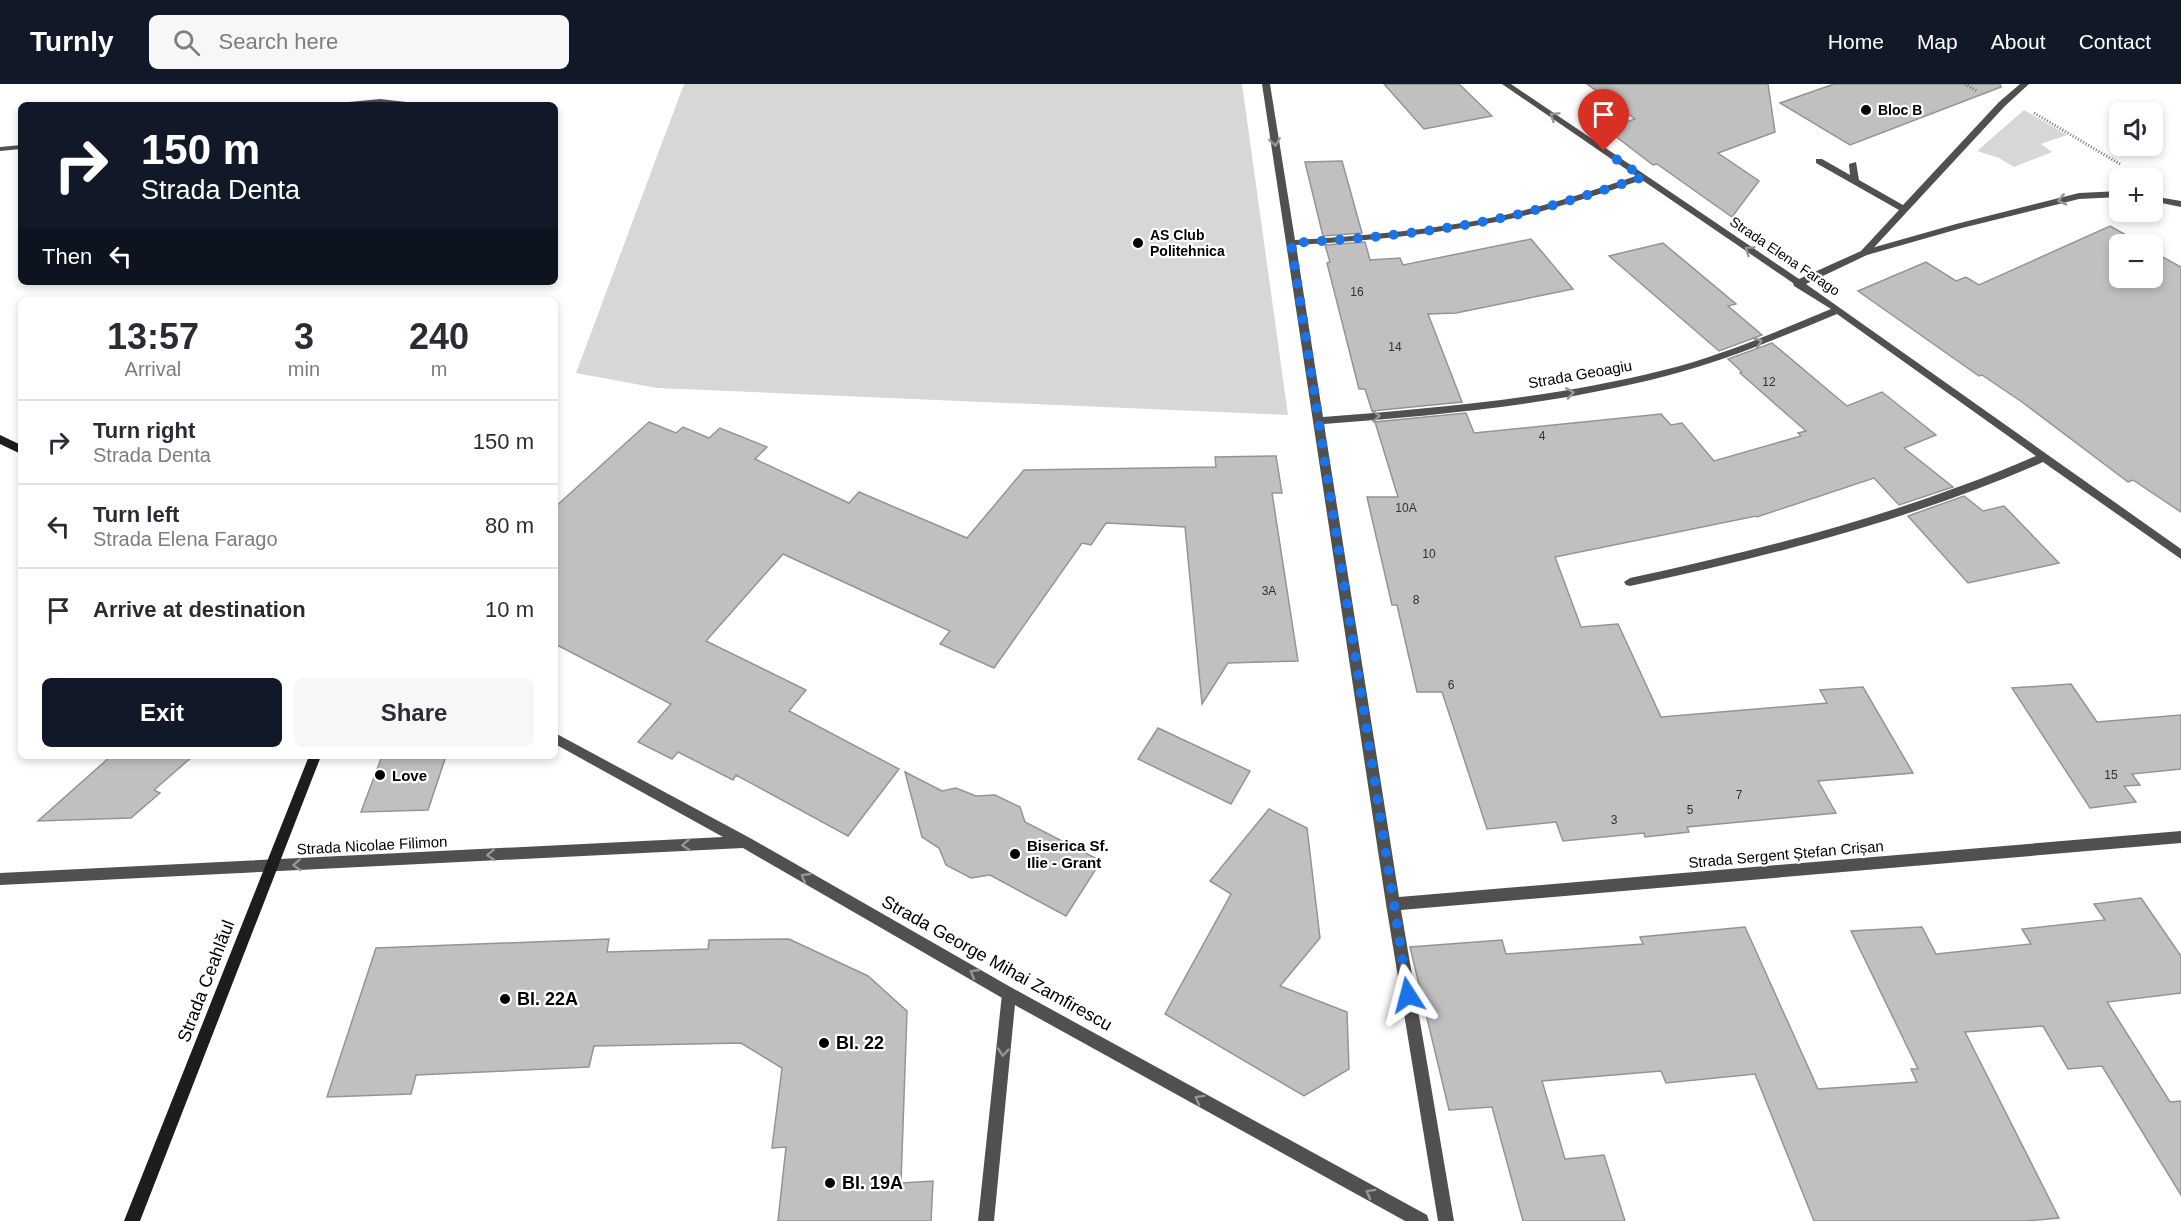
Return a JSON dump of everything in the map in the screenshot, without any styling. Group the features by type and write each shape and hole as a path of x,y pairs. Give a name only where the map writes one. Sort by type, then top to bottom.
{"street":[{"path":"1266,84 1393,904 1446,1221"},
{"name":"Strada Elena Farago","path":"1506,84 1838,310 2181,555"},
{"path":"1864,253 2002,104 2025,84"},
{"path":"370,102 389,102"},
{"path":"0,149 18,147"},
{"path":"1819,161 1905,210"},
{"path":"1854,164 1855,182"},
{"path":"1291,243 1406,233 1496,219 1574,200 1643,177"},
{"path":"1797,284 1864,253 2057,201 2079,196 2109,195"},
{"path":"2163,200 2181,204"},
{"name":"Strada Geoagiu","path":"1318,421 1472,407 1574,392 1667,372 1758,342 1838,310"},
{"path":"0,439 18,448"},
{"path":"1630,582 1743,558 1856,528 1956,495 2044,457"},
{"name":"Strada George Mihai Zamfirescu","path":"558,740 745,842 1009,994 1422,1221"},
{"name":"Strada Ceahlăul","path":"132,1221 314,759"},
{"name":"Strada Sergent Ștefan Crișan","path":"1393,904 2181,837"},
{"name":"Strada Nicolae Filimon","path":"0,879 745,842"},
{"path":"986,1221 1009,994"}],"path":[{"path":"2002,104 2027,109 2125,168"}],"shaded area":[{"path":"684,84 1242,84 1288,415 657,388 576,373"},
{"path":"2024,110 2067,135 2041,144 2052,152 2014,167 1999,158 1977,151"}],"building":[{"path":"1384,84 1459,84 1492,116 1424,129"},
{"path":"1587,84 1768,84 1775,132 1718,153 1759,181 1732,217 1657,164 1653,165 1606,129 1635,119"},
{"name":"Bloc B","path":"1834,84 2000,84 2001,87 1850,145 1780,103"},
{"path":"1342,161 1362,233 1323,236 1305,162"},
{"path":"2110,226 2124,234 2109,234 2109,288 2163,288 2163,257 2181,267 2181,512 2133,480 2128,482 2022,402 1982,375 1979,376 1858,291 1926,262 1956,281 1966,277 1979,285"},
{"path":"1531,239 1573,289 1456,313 1428,314 1462,402 1372,411 1365,389 1359,389 1327,263 1330,262 1325,245 1365,242 1370,260 1400,258 1403,265"},
{"path":"1663,243 1736,304 1728,306 1762,335 1719,351 1609,256"},
{"path":"1772,343 1847,406 1882,392 1936,435 1904,448 1953,487 1899,505 1874,478 1757,517 1555,557 1581,627 1618,624 1661,717 1827,703 1820,690 1863,687 1913,773 1818,781 1836,813 1687,827 1689,832 1645,837 1644,833 1563,841 1556,822 1487,829 1442,692 1417,692 1397,605 1392,605 1367,497 1398,497 1375,422 1466,413 1474,433 1661,414 1671,425 1682,423 1714,461 1801,436 1798,433 1806,431 1740,373 1742,372 1728,359"},
{"path":"649,422 676,433 683,427 709,438 720,428 767,447 755,459 849,503 859,492 967,538 1024,470 1216,467 1215,457 1276,456 1282,493 1272,493 1298,661 1228,663 1202,704 1185,527 1106,523 1091,545 1082,543 994,668 940,644 950,631 783,554 706,641 806,690 789,711 899,769 848,836 736,775 733,780 678,752 672,759 638,742 671,704 558,646 558,504"},
{"path":"1964,496 1983,511 2004,506 2059,563 1968,583 1908,516"},
{"path":"2071,684 2097,722 2181,715 2181,769 2132,774 2140,785 2124,786 2136,802 2090,808 2012,688"},
{"path":"1158,728 1250,771 1231,804 1138,759"},
{"path":"108,759 190,759 154,790 160,793 131,818 38,821"},
{"path":"381,759 445,759 428,810 361,812"},
{"name":"Biserica Sf. Ilie - Grant","path":"905,772 942,791 956,788 976,796 995,795 1020,807 1025,822 1101,861 1066,916 990,875 971,878 946,865 939,848 922,837"},
{"path":"1269,809 1307,828 1320,938 1280,986 1347,1012 1349,1069 1304,1096 1165,1014 1231,894 1210,881"},
{"path":"2141,898 2181,956 2181,993 2107,1002 2170,1102 2181,1101 2181,1195 2102,1066 2068,1069 2043,1026 1965,1032 2059,1218 2026,1221 1814,1221 1755,1074 1666,1083 1661,1071 1542,1081 1565,1159 1604,1155 1625,1221 1523,1221 1492,1107 1449,1110 1410,947 1502,940 1506,954 1643,944 1640,937 1745,927 1818,1089 1917,1082 1911,1069 1918,1069 1851,931 1922,927 1936,954 2031,944 2022,929 2105,920 2094,904"},
{"path":"609,939 607,952 708,949 709,940 789,939 868,976 907,1011 901,1183 933,1181 931,1221 778,1221 786,1147 772,1148 782,1068 741,1043 594,1046 589,1067 416,1075 411,1094 327,1097 376,948"}],"place":[{"name":"Bloc B","path":"1866,110"},
{"name":"AS Club Politehnica","path":"1138,243"},
{"name":"Love","path":"380,775"},
{"name":"Biserica Sf. Ilie - Grant","path":"1015,854"},
{"name":"Bl. 22A","path":"505,999"},
{"name":"Bl. 22","path":"824,1043"},
{"name":"Bl. 19A","path":"830,1183"}],"route":[{"path":"1408,995 1291,243 1417,232 1496,219 1574,200 1643,177 1604,151"}]}
